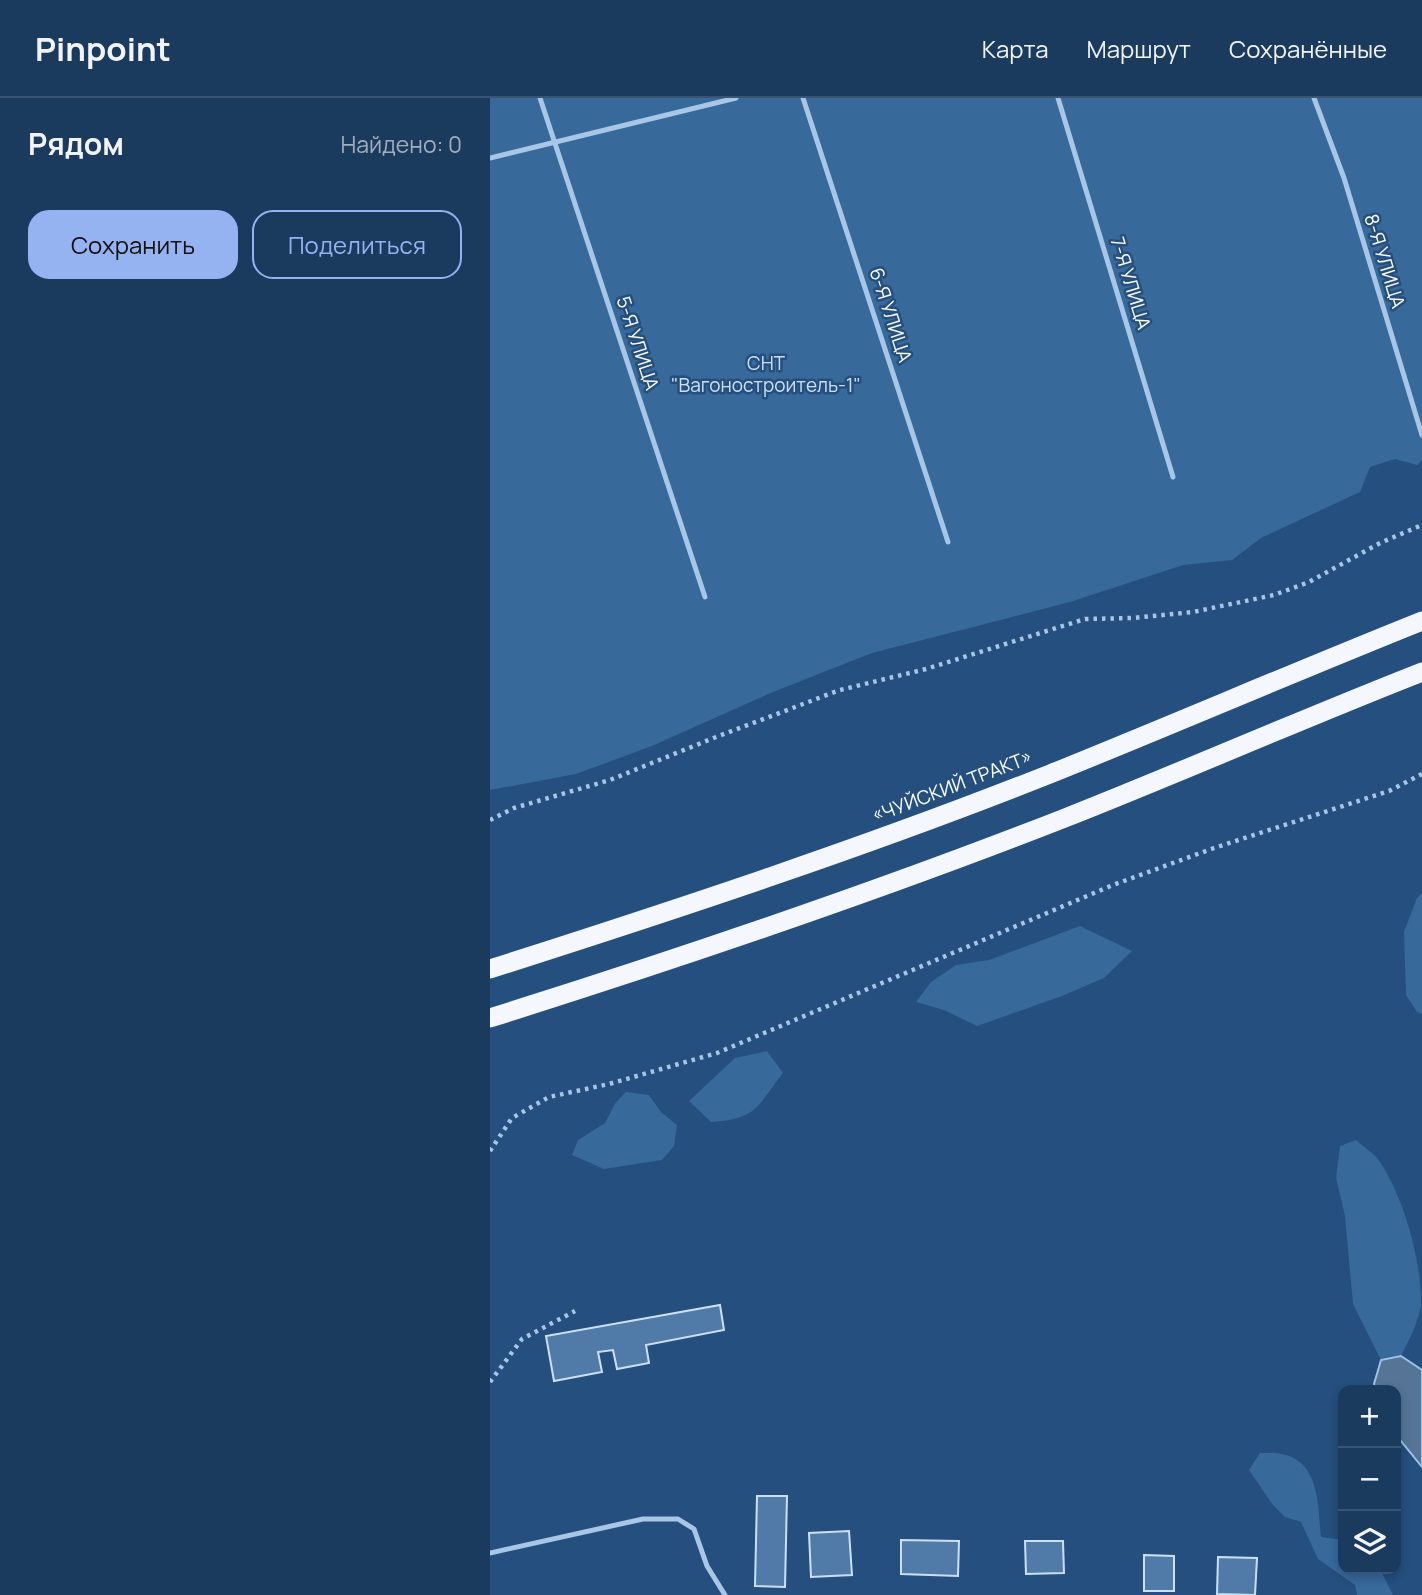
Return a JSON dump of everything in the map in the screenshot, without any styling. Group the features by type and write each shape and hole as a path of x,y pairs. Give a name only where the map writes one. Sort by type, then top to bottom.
{"highway":[{"name":"«ЧУЙСКИЙ ТРАКТ»","path":"490,969 654,917 851,849 1049,774 1422,621"},
{"path":"490,1018 854,898 1065,818 1422,672"}],"lane":[{"name":"5-Я УЛИЦА","path":"540,98 705,597"},
{"path":"490,158 736,98"},
{"name":"6-Я УЛИЦА","path":"803,98 948,542"},
{"name":"7-Я УЛИЦА","path":"1058,98 1173,477"},
{"name":"8-Я УЛИЦА","path":"1314,98 1344,178 1422,435"},
{"path":"490,1553 643,1519 678,1519 694,1529 707,1566 725,1595"}],"path":[{"path":"490,820 514,808 610,780 840,690 926,669 1085,619 1133,618 1193,612 1274,595 1309,582 1380,542 1422,525"},
{"path":"490,1151 512,1118 549,1097 609,1084 718,1053 1113,884 1214,848 1390,792 1422,774"},
{"path":"490,1382 522,1339 575,1311"}],"green space":[{"name":"СНТ \"Вагоностроитель-1\"","path":"490,98 1422,98 1422,460 1417,465 1395,459 1370,467 1360,492 1261,538 1232,560 1183,565 1070,602 872,653 773,692 652,746 576,774 490,790"},
{"path":"1422,893 1422,1014 1417,1012 1406,995 1404,932 1417,898"},
{"path":"1080,926 1132,951 1104,978 977,1026 944,1010 916,1002 931,982 956,965 989,960"},
{"path":"767,1051 783,1073 754,1110 738,1118 711,1122 689,1101 735,1058"},
{"path":"626,1092 649,1095 661,1112 677,1125 674,1146 662,1160 604,1169 572,1155 578,1140 605,1123 616,1102"},
{"path":"1356,1140 1378,1159 1397,1194 1410,1231 1421,1289 1418,1319 1401,1356 1381,1360 1353,1304 1345,1216 1336,1178 1340,1146"},
{"path":"1260,1453 1282,1454 1294,1458 1304,1466 1315,1487 1321,1537 1338,1539 1338,1573 1318,1559 1301,1522 1285,1517 1272,1504 1249,1470"},
{"path":"1339,1574 1382,1574 1393,1595 1357,1595 1355,1585"}],"shaded area":[{"path":"1401,1356 1422,1370 1422,1467 1401,1441 1401,1385 1374,1385 1381,1360"}],"building":[{"path":"720,1305 724,1330 646,1345 649,1363 617,1369 613,1350 598,1352 602,1372 554,1381 546,1336"},
{"path":"757,1496 787,1496 785,1587 755,1586"},
{"path":"849,1531 852,1575 811,1577 809,1533"},
{"path":"901,1540 959,1541 958,1576 901,1574"},
{"path":"1025,1541 1063,1541 1064,1573 1026,1574"},
{"path":"1144,1555 1174,1556 1174,1591 1144,1591"},
{"path":"1218,1557 1257,1558 1255,1595 1217,1594"}]}
